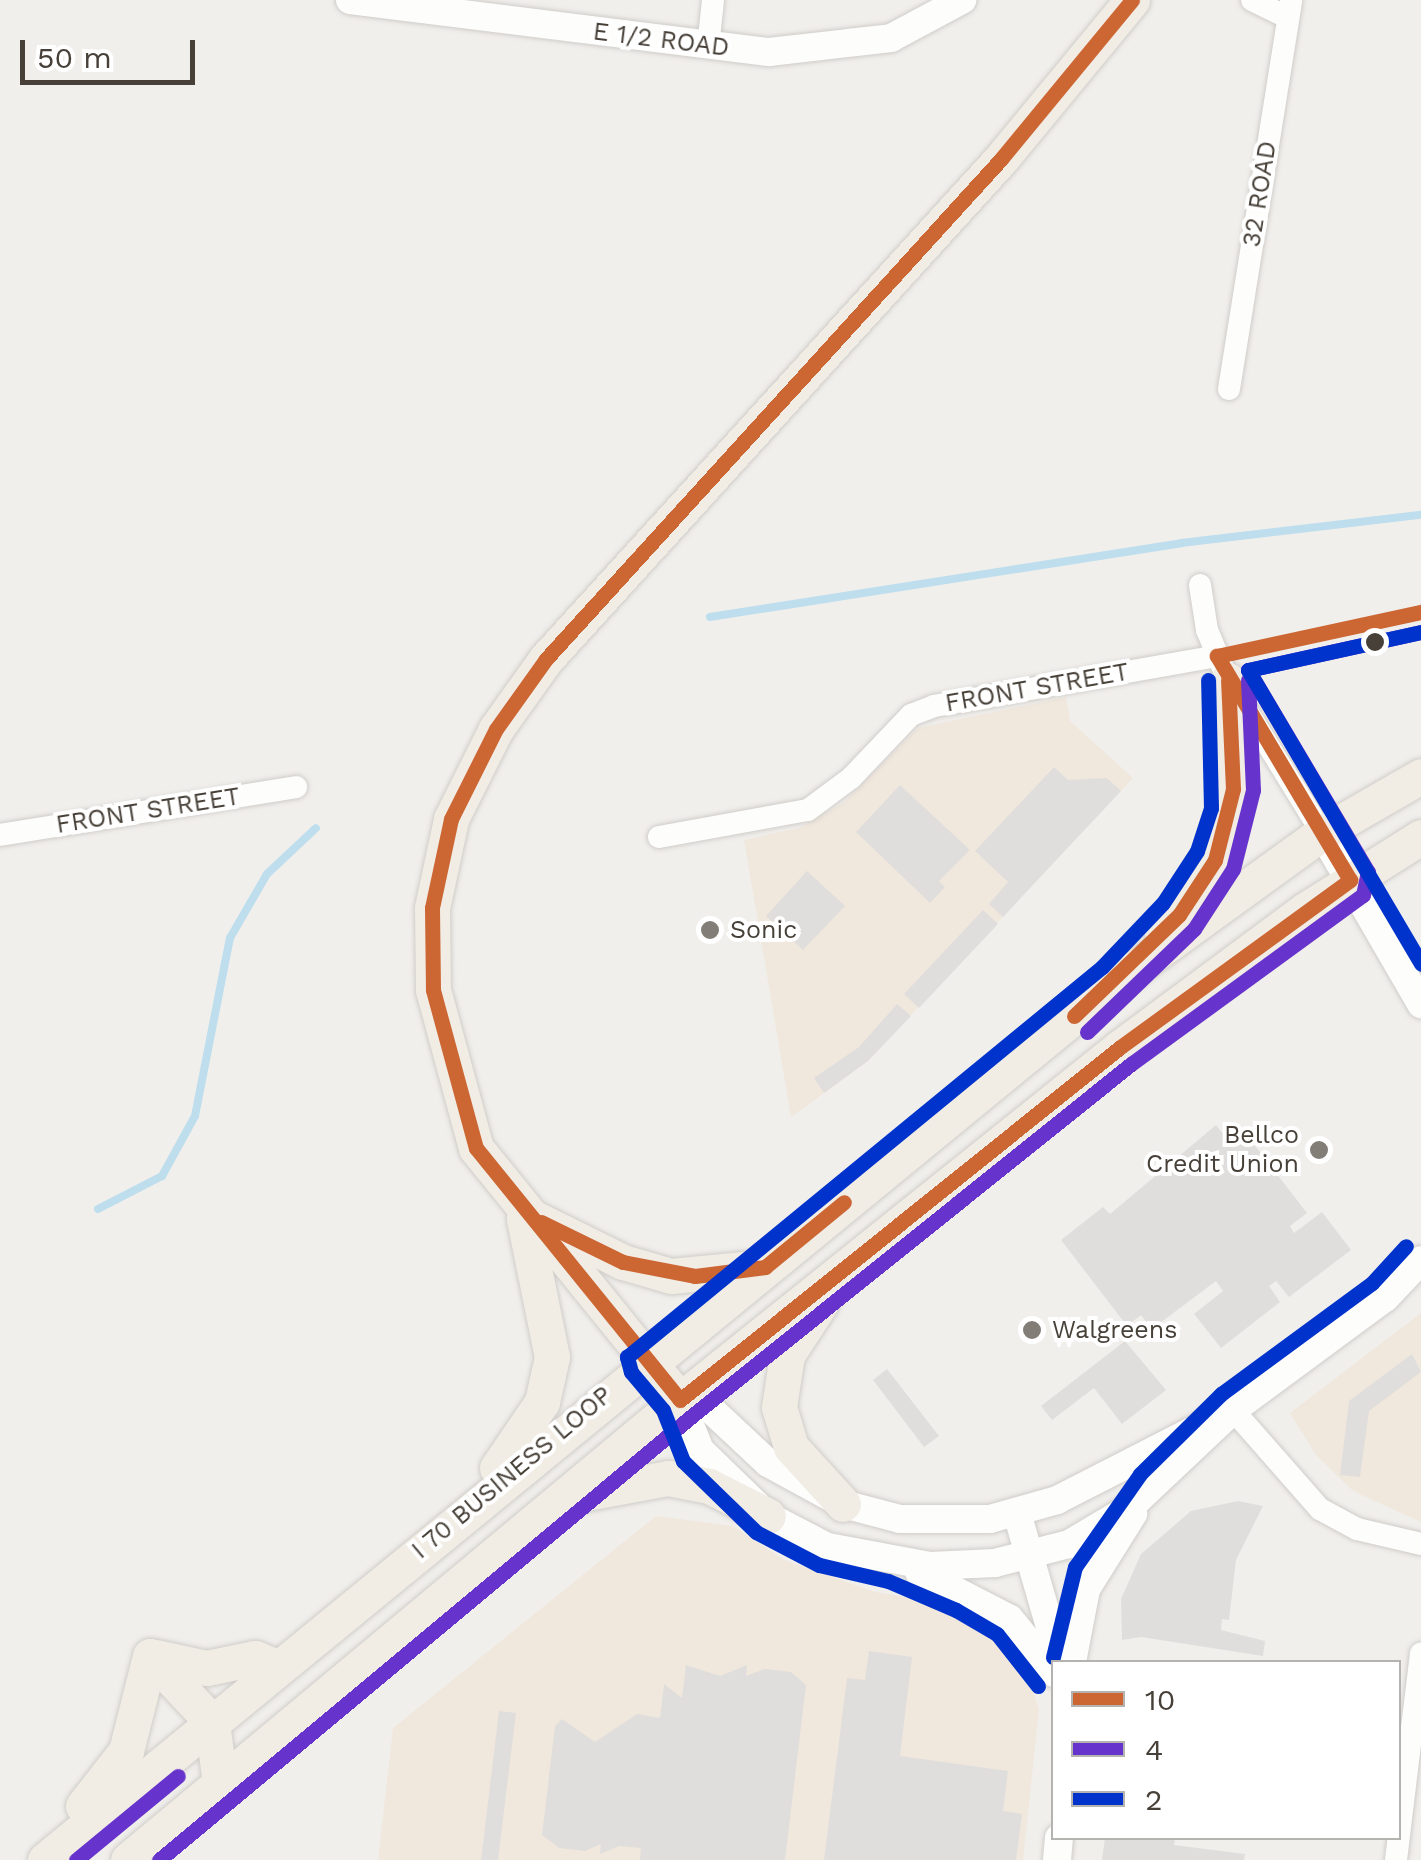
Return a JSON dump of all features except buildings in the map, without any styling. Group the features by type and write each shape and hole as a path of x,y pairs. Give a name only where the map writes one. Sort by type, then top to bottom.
{"main road":[{"path":"680,1400 522,1213 476,1148 433,990 432,908 439,862 472,771 546,659 690,507 1001,160 1132,0"},
{"path":"1116,982 1201,885 1223,842 1233,789 1222,668"},
{"name":"I 70 BUSINESS LOOP","path":"44,1860 646,1362 1116,982 1322,833 1421,776"},
{"path":"128,1860 570,1497 680,1400 1120,1048 1350,880 1421,837"},
{"path":"522,1213 659,1273 695,1276 765,1267"},
{"path":"441,1534 530,1424 548,1381 552,1336 522,1213"},
{"path":"842,1504 792,1448 779,1389 798,1335 868,1252"},
{"path":"570,1497 668,1478 708,1486 768,1516"},
{"path":"150,1656 198,1700 212,1722 220,1784"},
{"path":"150,1656 207,1668 255,1658 275,1666"},
{"path":"30,1860 114,1772 134,1728 150,1656"}],"street":[{"name":"E 1/2 ROAD","path":"350,0 462,7 768,52 850,47 891,38 962,0"},
{"path":"708,46 714,0"},
{"path":"1252,0 1289,8"},
{"name":"32 ROAD","path":"1229,389 1289,8"},
{"path":"1200,584 1222,668 1350,880 1412,964 1421,1004"},
{"name":"FRONT STREET","path":"659,837 808,810 851,778 910,715 934,706 1222,668"},
{"name":"FRONT STREET","path":"0,836 296,787"},
{"path":"680,1400 700,1450 768,1516 826,1548 894,1562 962,1567 1031,1554 1104,1526 1154,1487 1233,1410 1385,1298 1421,1260"},
{"path":"680,1400 705,1404 768,1463 842,1504 928,1521 1018,1514 1094,1484 1233,1410"},
{"path":"1233,1410 1320,1509 1358,1529 1421,1544"},
{"path":"1072,1660 1093,1575 1154,1487"},
{"path":"1018,1514 1059,1660"},
{"path":"894,1562 1010,1619 1051,1668"},
{"path":"1401,1819 1421,1654"}],"shaded area":[{"path":"1066,697 1070,721 1133,778 868,1061 791,1117 744,840 799,828 843,803 918,728"},
{"path":"1054,767 1068,780 1107,778 1121,791 1003,917 989,904 1008,882 975,851"},
{"path":"900,785 970,850 939,881 945,887 930,903 856,832"},
{"path":"807,871 845,906 803,950 766,916"},
{"path":"983,910 998,924 919,1008 904,994"},
{"path":"897,1004 911,1016 868,1061 824,1093 814,1078 859,1047"},
{"path":"1216,1125 1224,1135 1239,1125 1307,1213 1290,1226 1294,1233 1322,1212 1351,1250 1289,1297 1276,1281 1269,1286 1280,1302 1221,1348 1194,1314 1223,1291 1216,1281 1152,1329 1141,1315 1127,1326 1061,1240 1103,1207 1110,1214"},
{"path":"1421,1313 1421,1522 1353,1491 1316,1455 1290,1413"},
{"path":"1125,1341 1166,1390 1122,1424 1094,1388 1052,1420 1041,1406"},
{"path":"1412,1354 1421,1372 1369,1411 1360,1477 1340,1475 1349,1401"},
{"path":"887,1369 939,1436 924,1447 873,1380"},
{"path":"1238,1501 1263,1506 1236,1560 1229,1620 1222,1619 1221,1630 1265,1641 1263,1656 1141,1637 1122,1640 1121,1599 1141,1554 1191,1511"},
{"path":"656,1516 733,1526 784,1560 875,1592 948,1604 1002,1638 1029,1680 1039,1710 1023,1860 378,1860 393,1728"},
{"path":"869,1651 912,1657 900,1756 1008,1771 1003,1811 1022,1814 1016,1860 824,1860 847,1678 865,1680"},
{"path":"686,1665 720,1676 747,1665 746,1676 765,1669 791,1672 806,1685 785,1860 640,1860 641,1848 619,1846 600,1854 601,1844 585,1851 559,1848 542,1835 555,1726 562,1719 595,1742 637,1714 660,1718 664,1684 682,1698"},
{"path":"499,1711 516,1713 498,1860 481,1860"},
{"path":"1105,1840 1175,1840 1174,1845 1245,1854 1244,1860 1102,1860"}],"waterway":[{"path":"710,617 1181,543 1421,515"},
{"path":"98,1209 162,1176 195,1116 230,938 267,874 316,828"}],"transit line":[{"name":"10","path":"1132,0 1001,159 546,659 496,729 451,819 432,908 433,990 476,1148 680,1400 1119,1048 1350,880 1217,656 1421,612"},
{"name":"4","path":"159,1860 693,1415 1131,1064 1363,895 1368,872 1248,670 1421,632"},
{"name":"2","path":"1421,632 1248,670 1421,964"},
{"name":"2","path":"1038,1686 997,1634 956,1610 888,1581 819,1565 756,1532 683,1461 663,1410 631,1372 627,1357 1102,967 1163,903 1197,851 1211,808 1208,680"},
{"name":"10","path":"1074,1016 1179,915 1215,860 1233,789 1228,680"},
{"name":"4","path":"1087,1032 1194,929 1233,869 1253,790 1248,680"},
{"name":"10","path":"541,1222 623,1262 695,1276 765,1267 844,1202"},
{"name":"2","path":"1053,1657 1075,1567 1140,1474 1221,1394 1372,1283 1406,1246"},
{"name":"4","path":"76,1860 178,1776"}],"place":[{"name":"Sonic","path":"710,930"},
{"name":"Bellco Credit Union","path":"1319,1150"},
{"name":"Walgreens","path":"1032,1330"}]}
